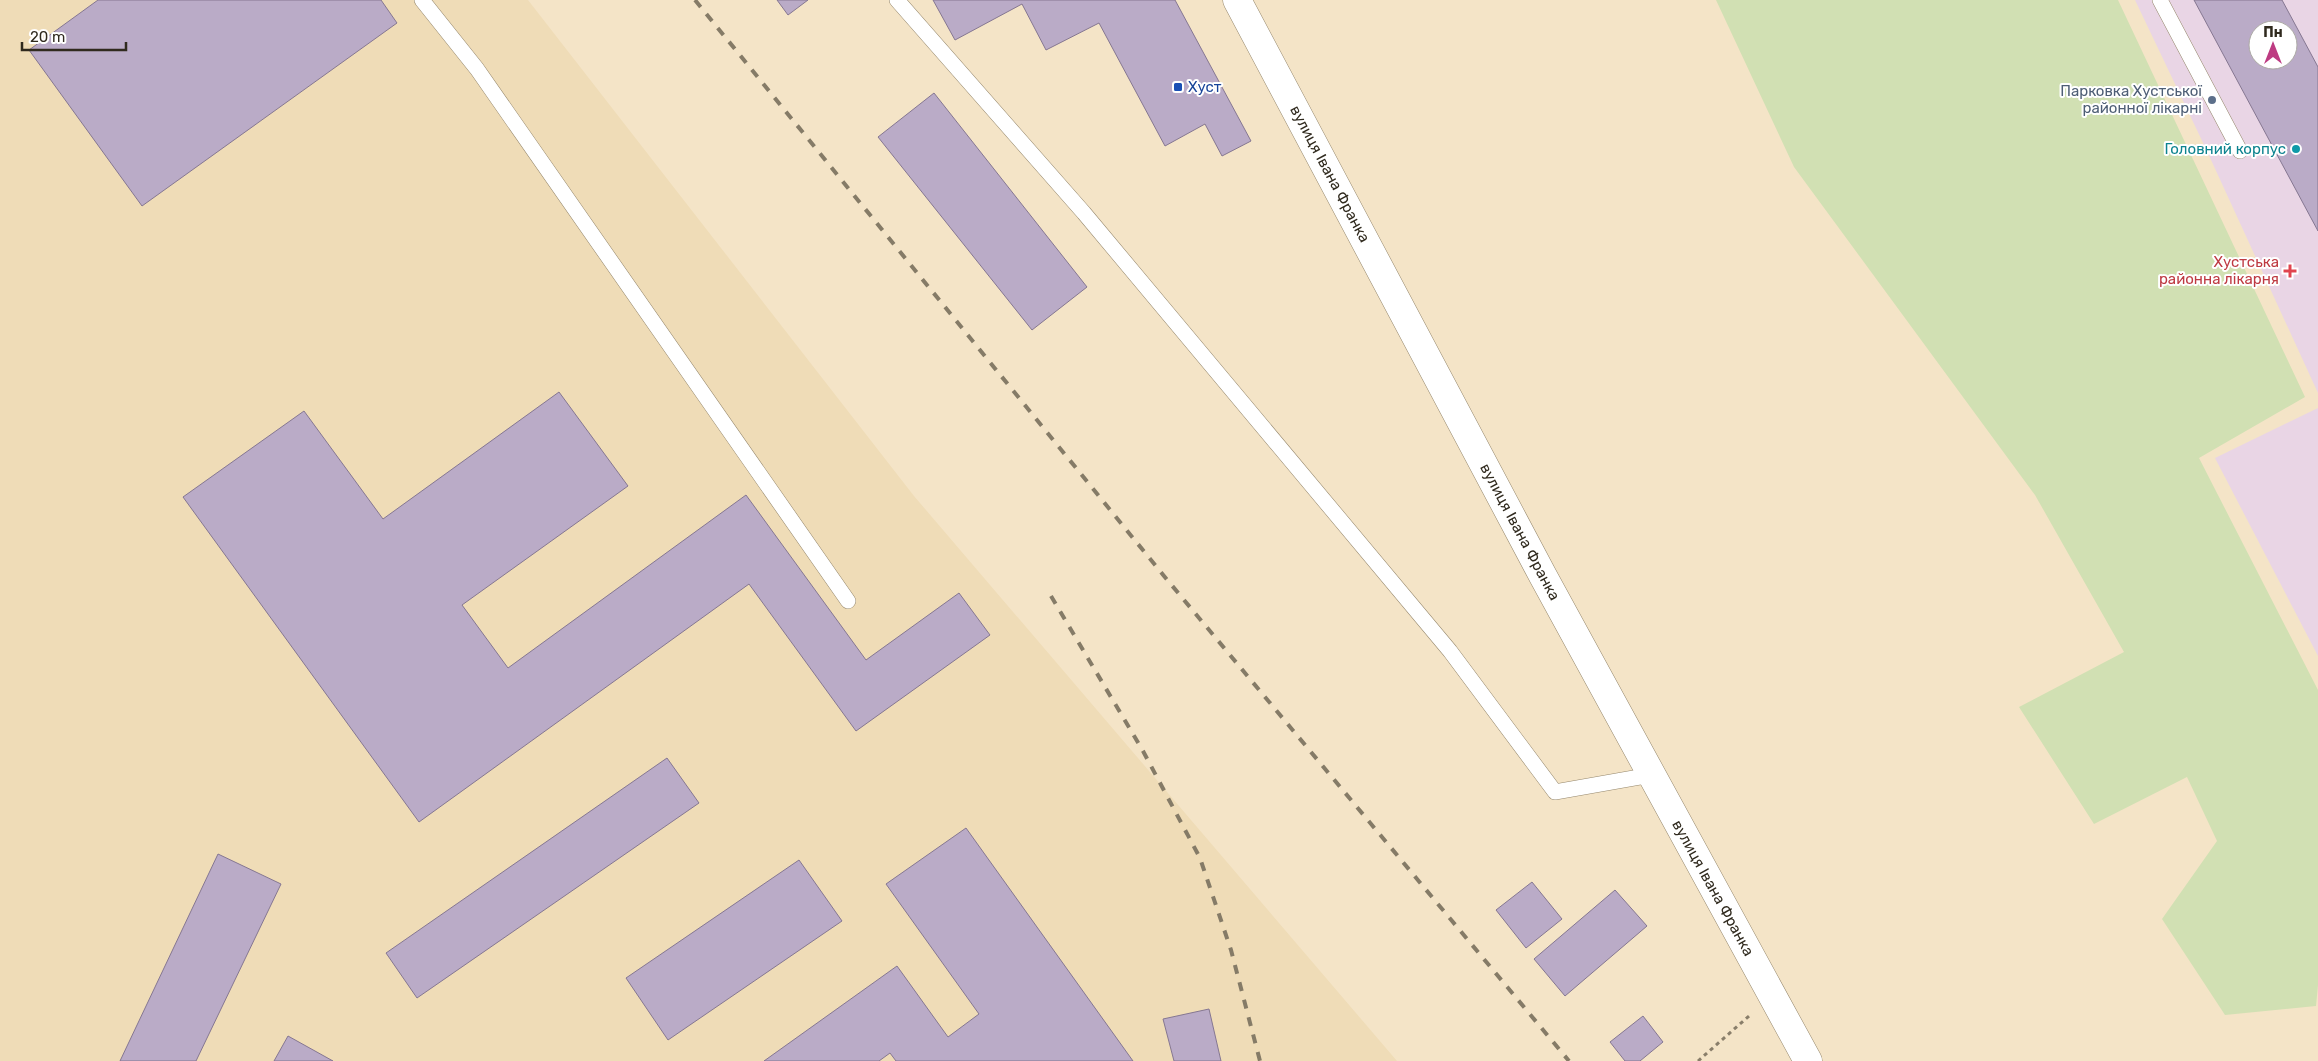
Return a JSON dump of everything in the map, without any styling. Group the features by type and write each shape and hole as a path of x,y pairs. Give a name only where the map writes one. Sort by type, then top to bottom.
{"main road":[{"name":"вулиця Івана Франка","path":"1237,0 1651,774 1808,1061"}],"lane":[{"path":"422,0 477,69 848,601"},
{"path":"897,0 1084,213 1444,644 1554,792 1651,774"},
{"path":"2160,0 2240,151"}],"path":[{"path":"1698,1061 1772,996"}],"shaded area":[{"path":"0,0 528,0 914,496 1397,1061 0,1061"},
{"name":"Хустська районна лікарня","path":"2135,0 2318,0 2318,393 2206,149"},
{"path":"2318,408 2318,656 2215,458"}],"green space":[{"path":"1716,0 2118,0 2305,397 2199,458 2318,690 2318,985 2316,1006 2225,1015 2162,919 2217,841 2187,777 2094,824 2019,707 2124,652 2035,495 1794,167"}],"building":[{"path":"98,0 381,0 397,23 142,206 29,50"},
{"path":"777,0 808,0 788,15"},
{"name":"Хуст","path":"933,0 1175,0 1251,141 1222,156 1205,124 1165,146 1099,23 1046,50 1022,4 955,40"},
{"name":"Головний корпус","path":"2194,0 2282,0 2293,20 2248,20 2248,70 2298,70 2298,30 2318,67 2318,231"},
{"path":"934,93 1087,287 1032,330 878,137"},
{"path":"559,392 628,486 462,605 508,668 746,495 866,660 959,593 990,635 856,731 749,584 419,822 183,497 304,411 383,519"},
{"path":"667,758 699,803 417,998 386,953"},
{"path":"966,828 1133,1061 896,1061 890,1053 879,1061 764,1061 897,966 948,1037 979,1014 886,884"},
{"path":"218,854 281,884 196,1061 120,1061"},
{"path":"799,860 842,921 668,1040 626,978"},
{"path":"1532,882 1562,919 1526,948 1496,910"},
{"path":"1615,890 1647,926 1565,996 1534,959"},
{"path":"1209,1009 1221,1061 1174,1061 1163,1019"},
{"path":"1643,1016 1663,1042 1640,1061 1625,1061 1610,1042"},
{"path":"288,1036 333,1061 274,1061"}],"railway":[{"path":"695,0 1164,576 1569,1061"},
{"path":"1051,596 1143,751 1200,858 1231,950 1260,1061"}],"place":[{"name":"Хуст","path":"1178,87"},
{"name":"Парковка Хустської районної лікарні","path":"2212,100"},
{"name":"Головний корпус","path":"2296,149"},
{"name":"Хустська районна лікарня","path":"2290,271"}]}
